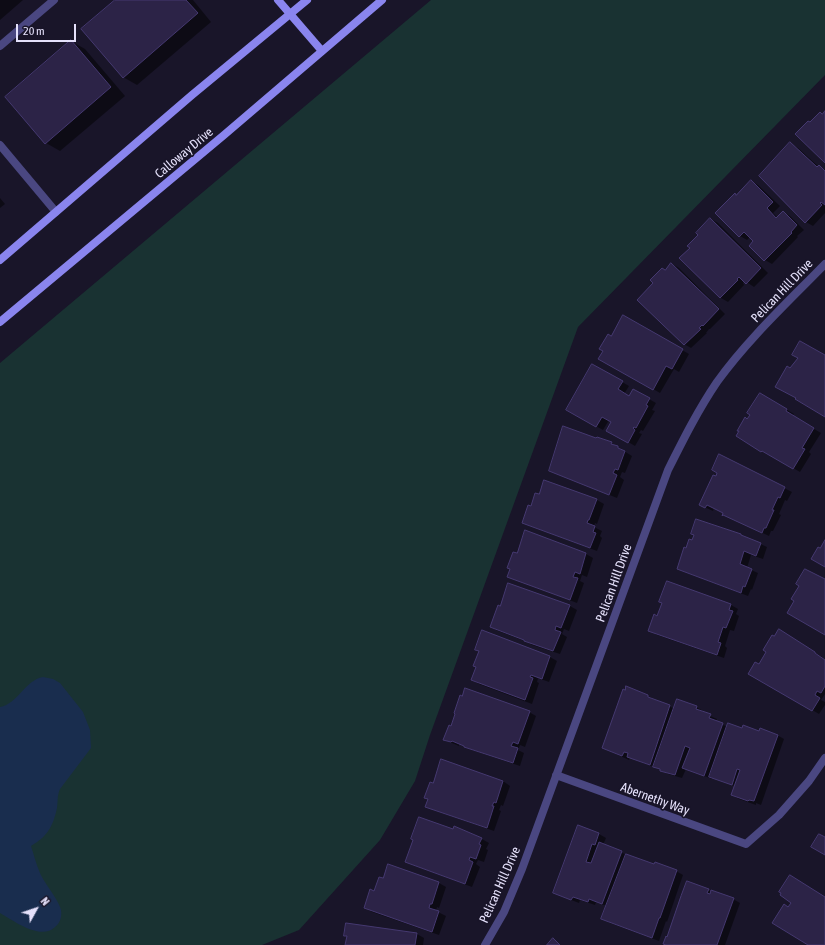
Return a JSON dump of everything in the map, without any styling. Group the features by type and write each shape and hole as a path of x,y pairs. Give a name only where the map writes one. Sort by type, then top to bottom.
{"main road":[{"path":"278,0 322,51"},
{"path":"0,260 192,95 307,0"},
{"name":"Calloway Drive","path":"0,322 382,0"}],"street":[{"path":"0,46 54,0"},
{"path":"0,145 56,212"},
{"name":"Pelican Hill Drive","path":"485,945 504,912 522,869 668,470 694,418 718,381 746,346 825,264"},
{"name":"Abernethy Way","path":"556,775 746,844 779,815 809,782 825,758"}],"green space":[{"path":"431,0 825,0 825,75 578,327 430,735 415,781 380,840 299,930 262,945 0,945 0,363"}],"water":[{"path":"43,677 53,679 60,683 83,712 90,730 91,748 60,789 57,808 49,830 42,838 31,846 40,873 61,910 58,924 49,931 42,932 20,925 0,913 0,707 12,701 31,683"}],"building":[{"path":"115,0 186,0 198,13 123,78 81,29"},
{"path":"71,40 111,87 45,144 5,97"},
{"path":"825,111 825,163 795,134 808,121 810,122 820,112 822,114"},
{"path":"790,142 817,167 819,165 825,171 825,205 821,202 820,203 822,205 805,223 759,176"},
{"path":"751,180 773,202 767,208 776,218 783,211 797,225 791,232 792,233 764,261 749,246 753,241 744,232 739,237 715,213 735,193 736,195"},
{"path":"710,218 761,268 746,284 739,277 737,279 738,280 720,298 679,258 690,248 687,246 698,235 696,233"},
{"path":"671,263 719,309 684,345 637,300 653,283 650,280 662,268 665,270"},
{"path":"623,315 683,349 672,369 666,366 653,390 598,359 603,351 599,349 608,334 611,336"},
{"path":"800,341 825,355 825,417 795,399 796,398 775,387 787,366 790,368 798,358 792,355"},
{"path":"592,364 623,381 618,389 629,396 633,389 650,398 646,405 648,406 636,428 633,428 635,430 628,443 606,431 611,422 602,417 596,427 566,410"},
{"path":"760,393 787,409 786,411 814,428 802,448 805,449 793,469 762,451 761,452 736,436 739,431 737,431 745,417 747,419 750,415 747,413"},
{"path":"563,426 612,442 611,444 618,446 618,448 625,451 618,470 615,469 613,473 617,475 609,495 549,471"},
{"path":"719,454 785,487 780,498 778,497 766,528 764,528 762,533 723,515 722,516 723,513 707,505 705,508 699,505 713,475 716,476 717,473 712,470"},
{"path":"544,480 597,499 587,523 595,526 593,532 596,533 590,548 522,523 528,505 531,506 535,493 539,494"},
{"path":"696,519 741,534 761,543 756,556 744,551 740,564 752,569 741,593 677,569 684,547 686,548 689,539 692,540 694,535 691,534"},
{"path":"525,530 586,553 580,574 575,572 573,577 578,578 570,600 507,577 510,569 507,568 513,552 517,553"},
{"path":"825,540 825,567 811,559 818,547 820,548"},
{"path":"805,569 825,579 825,635 787,613 794,601 791,599 799,586 796,584"},
{"path":"667,581 731,604 729,610 733,611 726,628 723,627 718,642 721,643 717,655 648,631 654,614 657,616 662,603 659,602"},
{"path":"508,583 570,605 561,628 556,626 555,630 561,632 553,651 490,627 498,605 500,606"},
{"path":"779,629 825,660 825,686 821,693 817,691 815,695 820,698 812,711 748,674 755,662 759,664 766,652 763,650 772,635 774,636"},
{"path":"482,630 550,656 542,679 531,675 530,677 533,678 525,700 471,680 476,667 473,666 479,651 475,650"},
{"path":"626,686 648,695 648,697 670,705 650,765 627,757 628,753 624,752 622,756 602,748 623,689 625,690"},
{"path":"465,688 530,711 518,744 513,742 511,746 518,748 513,763 464,747 452,741 443,740 449,725 451,726 460,695 462,696"},
{"path":"677,699 697,706 696,709 711,714 709,718 723,723 704,776 682,768 690,748 685,746 675,775 660,771 660,769 653,767"},
{"path":"728,723 742,728 743,725 759,731 760,728 778,735 754,801 748,801 731,795 740,770 737,769 732,785 709,777"},
{"path":"441,759 503,781 496,803 494,802 492,806 494,806 487,828 425,807 428,799 424,798 430,782 433,783"},
{"path":"419,817 453,829 454,826 482,838 479,844 481,845 476,859 470,857 469,860 473,862 465,884 405,862"},
{"path":"578,825 599,833 595,845 592,844 586,862 591,863 599,842 622,851 602,904 589,899 588,902 573,897 571,900 553,893"},
{"path":"819,834 825,837 825,855 811,847"},
{"path":"626,854 677,870 652,938 601,919"},
{"path":"388,864 439,882 432,904 430,904 429,908 439,911 432,932 364,908 370,889 374,891 379,877 383,878"},
{"path":"790,875 825,897 825,945 808,945 772,923 784,904 788,907 791,903 780,895 781,893 779,892"},
{"path":"687,881 709,889 707,893 710,894 711,890 734,898 717,945 663,944 666,936 667,937"},
{"path":"346,923 417,933 415,945 345,945 347,936 344,936"},
{"path":"553,938 560,945 547,945"}]}
